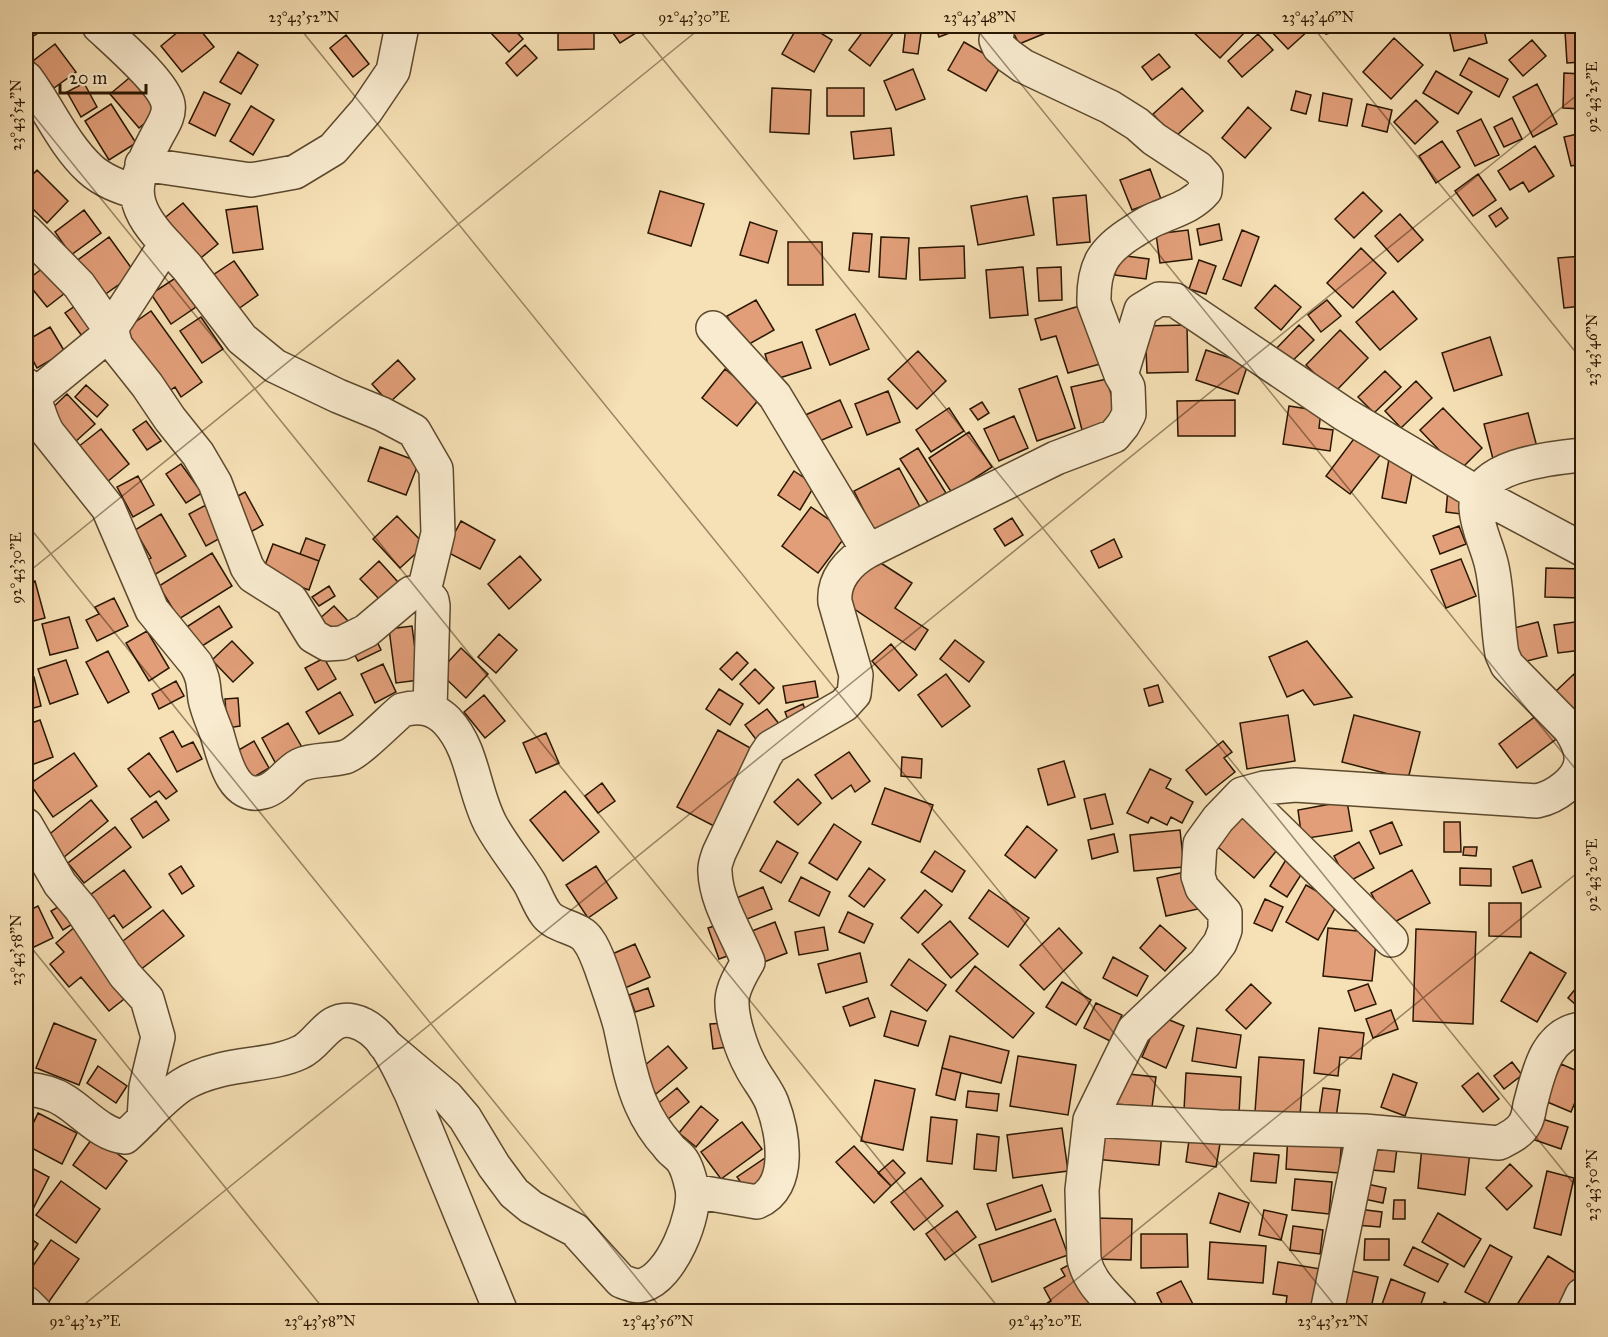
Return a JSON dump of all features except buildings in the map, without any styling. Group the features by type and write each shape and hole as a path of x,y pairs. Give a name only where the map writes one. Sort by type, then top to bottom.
{"street":[{"path":"99,26 154,81 164,94 168,105 167,118 139,178 145,219 187,267 242,339 275,366 382,414 414,431 436,469 438,533 424,591"},
{"path":"26,78 67,141 90,170 115,185 139,178 251,180 295,172 333,149 366,111 393,71 402,26"},
{"path":"693,1191 757,1202 767,1198 773,1190 783,1167 778,1124 771,1101 751,1067 737,1029 732,1001 736,984 748,962 720,899 714,870 719,853 771,747 844,705 854,694 856,675 835,602 834,590 846,568 868,551 1056,458 1114,436 1129,414 1128,387 1121,375 1094,303 1096,274 1100,261 1118,241 1153,219 1195,202 1205,191 1206,177 1198,168 1137,124 1110,107 1023,66 1009,56 999,47 996,40 998,26"},
{"path":"26,231 79,285 112,332 116,346 198,454 215,483 242,558 253,576 291,600 313,636 327,644 342,644 366,631 411,593 424,591 432,600 430,708"},
{"path":"26,1089 39,1090 60,1098 116,1136 125,1137 182,1085 219,1070 290,1057 303,1051 323,1031 340,1021 351,1020 372,1031 384,1044 447,1097 465,1118 494,1166 514,1193 531,1207 575,1230 621,1281 642,1286 661,1274 685,1233 690,1211 693,1191 682,1160 668,1147 642,1106 608,988 587,937 547,916 492,826 482,805 462,743 447,721 430,708 412,707 402,710 348,756 300,765 273,788 264,792 255,794 247,792 229,772 205,699 202,674 152,610 114,519 105,503 43,426 30,390 112,332 114,324 166,244"},
{"path":"1121,375 1141,310 1159,298 1175,300 1335,408 1479,494 1582,549"},
{"path":"713,328 775,396 868,551"},
{"path":"1121,1311 1092,1281 1086,1270 1084,1259 1082,1190 1090,1120 1134,1030 1205,963 1220,943 1225,930 1225,913 1202,888 1198,876 1200,844 1208,831 1242,794 1264,788 1295,785 1537,801 1551,798 1575,776 1581,763 1581,753 1570,729 1507,665 1502,654 1493,573 1478,524 1476,507 1479,494 1487,482 1500,473 1517,466 1582,455"},
{"path":"1242,794 1391,940"},
{"path":"26,825 60,884 81,909 125,975 147,999 158,1037 146,1086 144,1119"},
{"path":"1090,1120 1364,1131 1499,1143 1514,1136 1525,1124 1543,1059 1559,1039 1576,1029 1582,1029"},
{"path":"384,1044 411,1093 501,1311"},
{"path":"1327,1311 1364,1131"},
{"path":"1574,1311 1582,1295"},
{"path":"26,1303 35,1311"}]}
